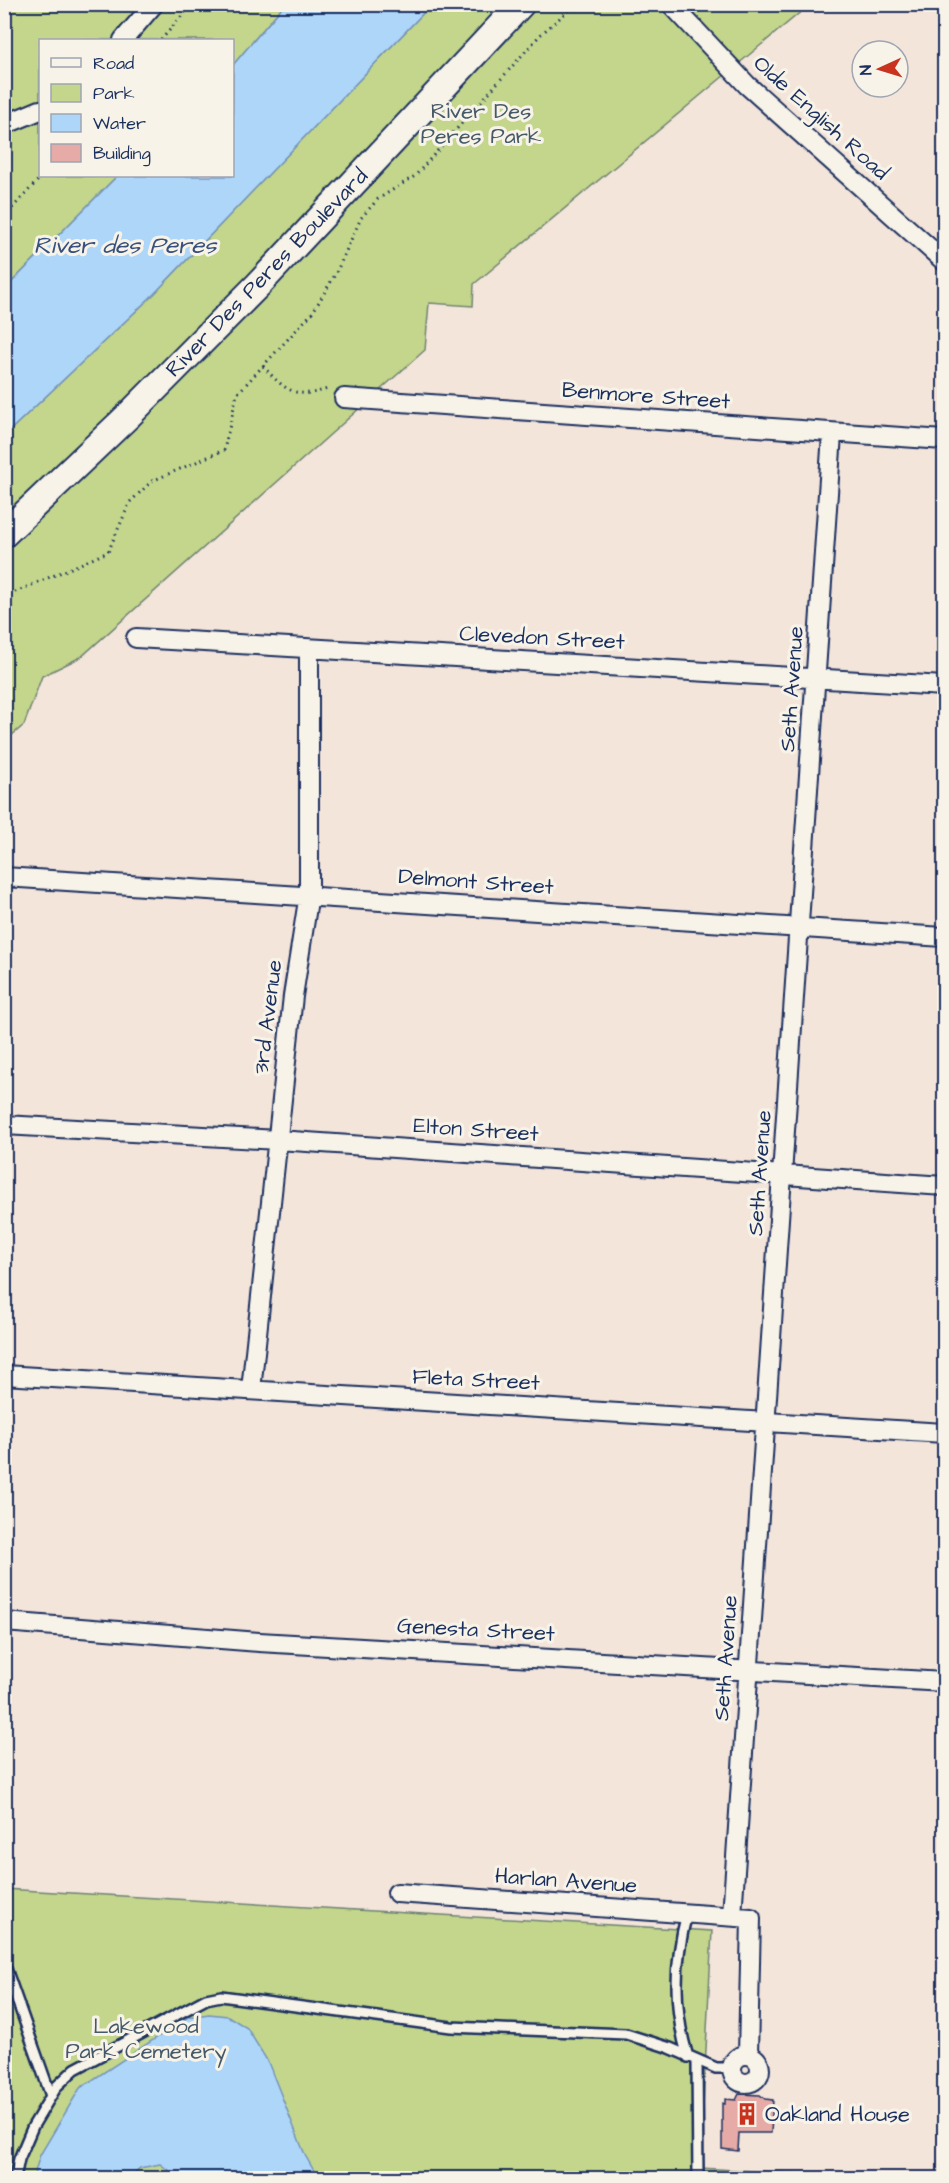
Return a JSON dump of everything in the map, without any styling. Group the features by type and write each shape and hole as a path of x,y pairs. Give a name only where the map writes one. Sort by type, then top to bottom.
{"main road":[{"name":"River Des Peres Boulevard","path":"4,534 122,422 229,314 521,4"}],"street":[{"path":"124,39 154,4"},
{"name":"Olde English Road","path":"671,4 747,85 945,261"},
{"path":"4,125 39,110"},
{"name":"Benmore Street","path":"344,398 832,434 945,440"},
{"name":"Seth Avenue","path":"732,1916 801,928 832,434"},
{"name":"Clevedon Street","path":"136,638 945,686"},
{"name":"3rd Avenue","path":"251,1390 293,996 309,894 309,649"},
{"name":"Delmont Street","path":"4,877 309,894 945,937"},
{"name":"Elton Street","path":"4,1125 278,1140 945,1186"},
{"name":"Fleta Street","path":"4,1375 945,1433"},
{"name":"Genesta Street","path":"4,1622 259,1642 945,1682"},
{"name":"Harlan Avenue","path":"397,1893 732,1916"},
{"path":"732,1916 751,1918 747,2055"},
{"path":"747,2055 756,2058 760,2067 756,2080 742,2083 735,2077 732,2068 735,2060 747,2055"}],"lane":[{"path":"687,1913 680,1941 676,1989 679,2028 692,2059 698,2178"},
{"path":"4,1963 51,2096"},
{"path":"15,2178 19,2159 30,2134 51,2096 75,2069 206,1999 221,1996 450,2027 626,2034 716,2068 732,2068"}],"path":[{"path":"162,39 192,4"},
{"path":"4,597 108,552 130,502 152,481 224,450 237,394 313,312 336,273 361,218 378,200 416,176 540,35 576,4"},
{"path":"4,217 41,177"},
{"path":"263,366 278,382 294,393 309,394 330,388 340,389 344,398"}],"green space":[{"path":"4,5 284,5 234,64 234,39 39,39 39,177 116,177 5,289"},
{"name":"River Des Peres Park","path":"431,5 809,5 474,284 473,306 429,303 425,350 81,657 42,676 24,725 5,741 5,435 154,294"},
{"name":"Lakewood Park Cemetery","path":"4,1889 712,1931 700,2168 882,2178 5,2178"}],"water":[{"name":"River des Peres","path":"284,5 431,5 154,294 5,435 5,289 116,177 234,177 234,64"},
{"path":"209,2014 228,2016 247,2028 268,2062 305,2155 318,2178 179,2178 160,2164 140,2168 128,2178 33,2178 40,2155 80,2088 188,2017"}],"building":[{"name":"Oakland House","path":"739,2094 760,2095 765,2099 773,2100 771,2133 739,2133 738,2151 722,2149 722,2103 725,2104 725,2099 736,2100"}],"place":[{"name":"Oakland House","path":"747,2114"}]}
